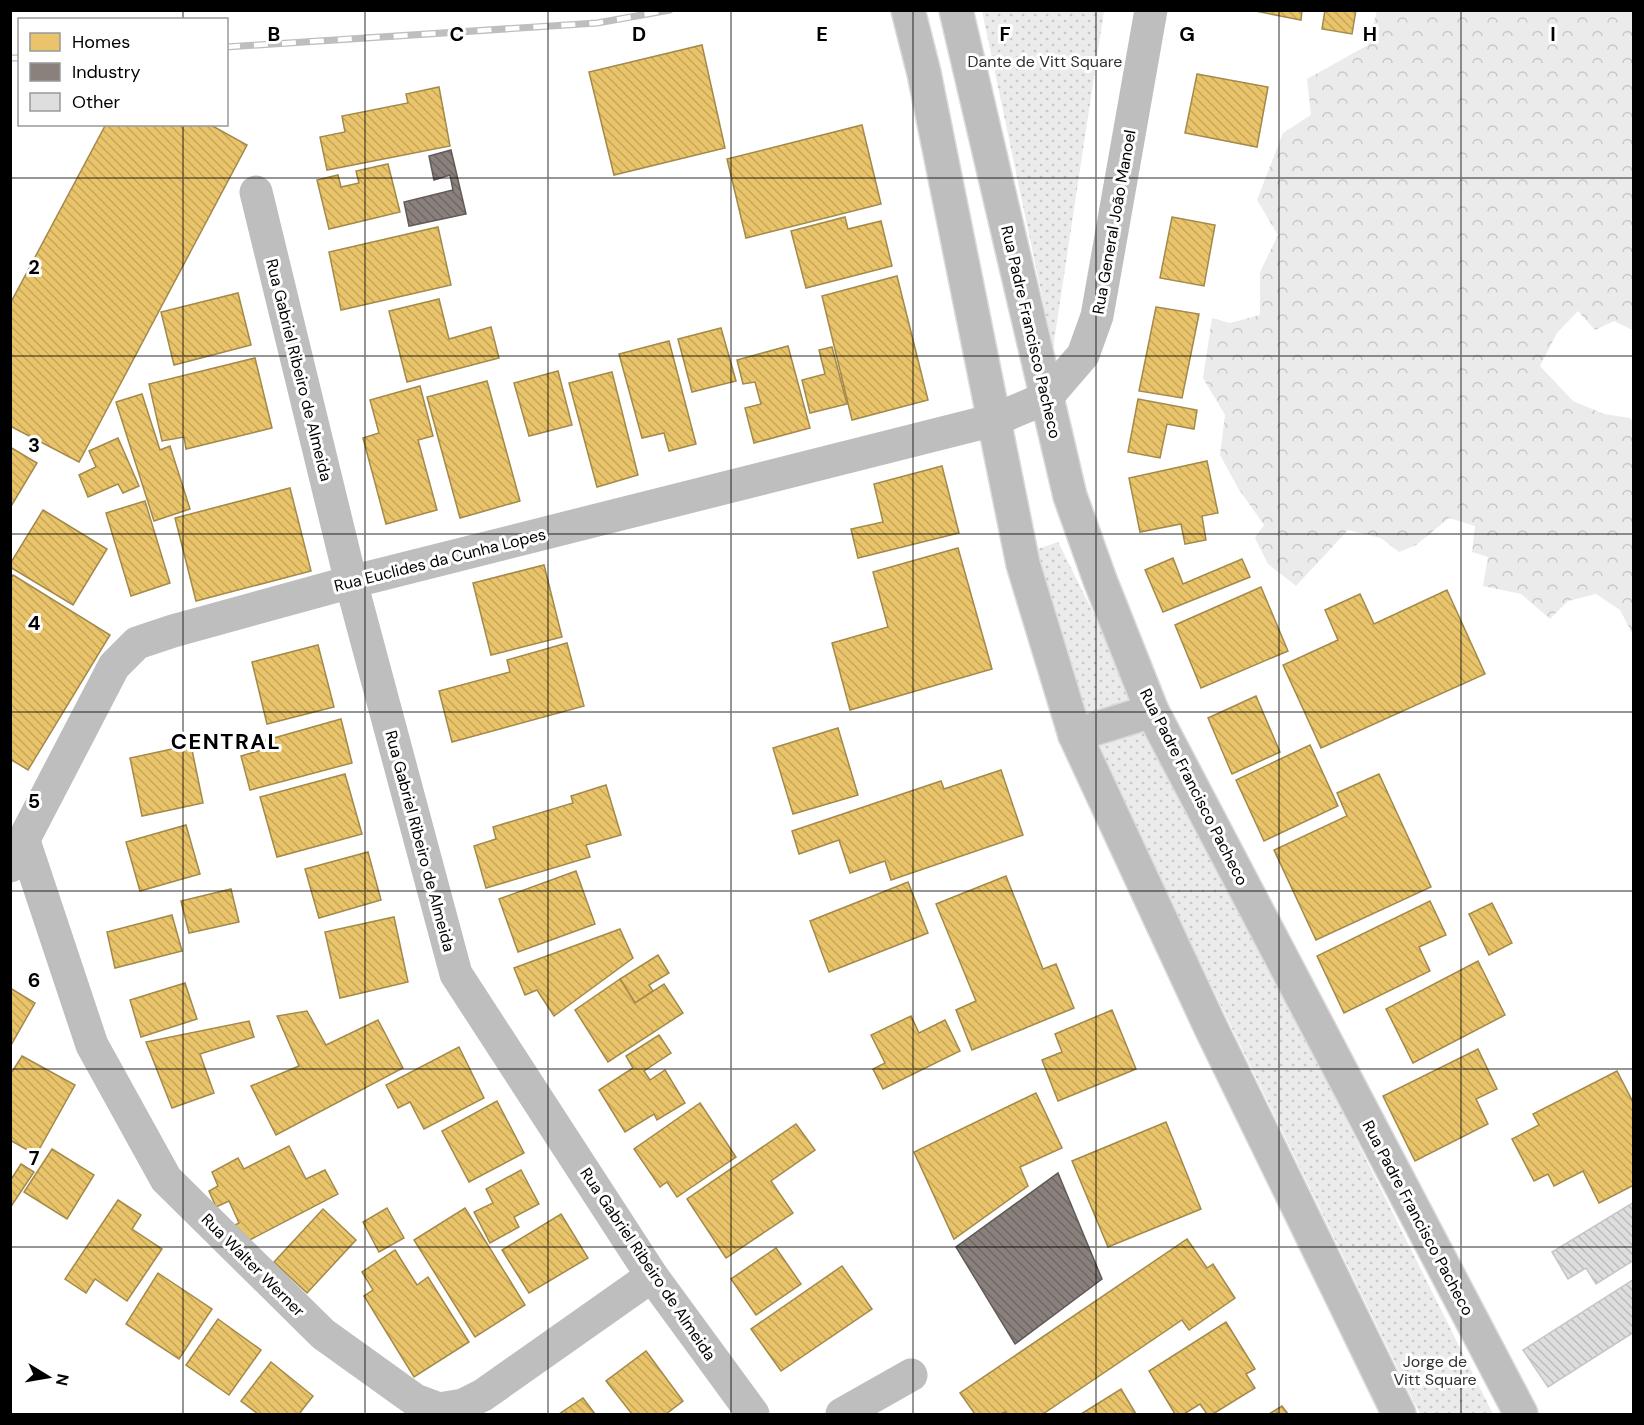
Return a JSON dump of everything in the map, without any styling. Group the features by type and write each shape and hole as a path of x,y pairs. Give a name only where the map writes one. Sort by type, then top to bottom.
{"street":[{"path":"908,10 924,74 1023,564 1075,735 1211,1028 1399,1414"},
{"name":"Rua Padre Francisco Pacheco","path":"956,10 1070,496 1100,580 1152,711 1521,1414"},
{"name":"Rua General João Manoel","path":"994,420 1046,398 1083,355 1097,316 1151,10"},
{"name":"Rua Gabriel Ribeiro de Almeida","path":"256,192 351,582 456,974 652,1276 753,1414"},
{"name":"Rua Euclides da Cunha Lopes","path":"17,854 114,666 137,643 351,582 994,420"},
{"path":"1075,735 1152,711"},
{"name":"Rua Walter Werner","path":"17,854 92,1045 166,1179 323,1334 415,1400 438,1409 463,1405 483,1395 652,1276"},
{"path":"842,1414 911,1375"}],"green space":[{"name":"Dante de Vitt Square","path":"982,11 1104,11 1053,348"},
{"path":"1377,11 1633,11 1633,330 1614,321 1595,330 1578,311 1557,333 1540,366 1573,401 1604,414 1630,418 1633,422 1633,635 1620,610 1596,594 1568,601 1550,619 1521,594 1483,586 1488,557 1472,552 1475,526 1449,518 1416,545 1399,552 1381,538 1348,530 1296,586 1268,564 1255,538 1264,525 1238,488 1220,455 1225,415 1203,378 1212,318 1230,323 1260,315 1260,272 1278,235 1257,200 1283,133 1311,115 1307,79 1368,45"},
{"name":"Jorge de Vitt Square","path":"1058,542 1493,1414 1420,1414 1076,708 1029,552"}],"building: Homes":[{"path":"1250,10 1302,10 1301,20"},
{"path":"1325,10 1356,10 1352,34 1322,29"},
{"path":"702,45 725,148 614,175 589,72"},
{"path":"1197,74 1268,87 1257,147 1185,133"},
{"path":"439,87 450,146 327,170 320,137 345,132 342,116 408,103 406,94"},
{"path":"862,125 881,204 746,238 727,159"},
{"path":"105,126 213,126 247,145 79,462 10,426 10,304"},
{"path":"388,164 400,212 329,229 317,180 338,175 341,187 359,183 356,171"},
{"path":"845,217 848,229 881,221 892,266 806,288 791,231"},
{"path":"1172,217 1215,225 1204,286 1160,278"},
{"path":"438,227 451,285 341,310 329,252"},
{"path":"897,276 928,400 852,420 822,296"},
{"path":"238,293 251,345 174,365 161,312"},
{"path":"439,299 449,339 491,327 499,358 407,382 389,311"},
{"path":"1156,307 1199,314 1182,398 1139,391"},
{"path":"721,328 736,381 692,392 678,339"},
{"path":"669,341 696,444 669,451 664,433 642,438 619,354"},
{"path":"788,346 810,428 754,443 745,408 761,404 755,382 743,384 737,360"},
{"path":"832,347 847,404 810,413 802,380 825,374 819,350"},
{"path":"255,358 272,428 186,449 184,437 162,441 149,384"},
{"path":"558,371 572,425 529,436 514,383"},
{"path":"612,372 638,475 597,487 569,383"},
{"path":"487,381 520,501 460,518 427,397"},
{"path":"420,386 433,436 418,440 437,510 386,524 363,438 379,433 370,400"},
{"path":"142,394 160,450 170,446 190,509 154,521 116,402"},
{"path":"1138,399 1197,410 1194,429 1167,424 1160,458 1128,452"},
{"path":"118,438 139,486 123,493 118,484 88,497 79,475 96,467 89,451"},
{"path":"10,447 37,463 10,508"},
{"path":"1207,461 1218,513 1202,516 1206,540 1185,544 1181,524 1140,532 1129,478"},
{"path":"942,466 959,533 858,558 851,529 883,522 874,484"},
{"path":"290,488 311,571 196,601 175,518"},
{"path":"145,501 170,583 131,596 106,513"},
{"path":"43,510 107,549 73,605 10,567"},
{"path":"958,548 992,669 850,710 832,643 888,627 873,572"},
{"path":"1173,558 1183,584 1242,559 1250,577 1163,612 1145,570"},
{"path":"544,565 562,637 491,655 473,583"},
{"path":"13,575 110,635 28,770 10,759 10,580"},
{"path":"1261,587 1288,651 1201,688 1175,625"},
{"path":"1447,590 1485,674 1321,748 1283,665 1338,640 1325,610 1360,594 1374,624"},
{"path":"567,643 584,706 452,742 439,691 510,672 507,660"},
{"path":"318,645 334,707 267,724 252,662"},
{"path":"1256,696 1280,752 1232,774 1208,718"},
{"path":"341,719 352,763 250,790 241,756 265,749 263,741"},
{"path":"838,728 858,795 793,814 773,748"},
{"path":"191,745 203,803 142,816 130,758"},
{"path":"1310,745 1338,806 1264,841 1236,780"},
{"path":"1001,770 1023,835 891,880 885,861 850,873 839,840 799,854 792,831 941,781 944,789"},
{"path":"345,774 362,834 277,857 260,797"},
{"path":"1379,774 1431,887 1316,940 1274,850 1347,816 1337,793"},
{"path":"606,785 621,835 586,845 590,857 486,888 474,846 496,839 493,827 573,803 571,796"},
{"path":"186,825 200,874 140,891 126,842"},
{"path":"368,852 381,900 319,918 305,869"},
{"path":"576,871 595,924 518,952 499,899"},
{"path":"1006,876 1043,969 1056,964 1074,1008 972,1050 956,1010 976,1001 936,904"},
{"path":"908,882 928,933 829,972 810,921"},
{"path":"231,889 239,922 189,933 181,901"},
{"path":"1430,901 1446,935 1419,947 1430,971 1344,1013 1317,956"},
{"path":"1492,903 1512,943 1489,955 1469,914"},
{"path":"172,915 182,951 115,968 107,932"},
{"path":"394,917 408,982 340,998 325,932"},
{"path":"620,929 633,958 554,1016 537,990 525,995 514,968"},
{"path":"658,955 669,973 649,985 653,991 635,1003 620,979"},
{"path":"1478,961 1505,1015 1413,1063 1386,1009"},
{"path":"620,979 635,1003 664,984 683,1013 608,1062 575,1010"},
{"path":"185,983 197,1019 141,1037 130,1000"},
{"path":"10,988 35,1003 10,1047"},
{"path":"1112,1010 1136,1069 1058,1101 1042,1060 1062,1052 1055,1034"},
{"path":"307,1011 326,1045 378,1020 403,1068 276,1135 251,1086 299,1066 277,1016"},
{"path":"911,1016 919,1033 945,1020 960,1051 883,1089 873,1069 885,1063 871,1035"},
{"path":"249,1021 254,1037 200,1054 214,1093 172,1108 146,1042"},
{"path":"659,1035 671,1053 644,1071 650,1080 665,1070 685,1103 657,1120 654,1114 625,1132 599,1090 633,1068 626,1056"},
{"path":"459,1047 484,1098 424,1129 410,1102 398,1108 386,1085"},
{"path":"1478,1049 1497,1089 1476,1099 1488,1124 1415,1161 1383,1096"},
{"path":"22,1056 75,1085 36,1155 10,1140 10,1075"},
{"path":"1617,1071 1634,1104 1634,1185 1599,1203 1583,1171 1554,1186 1548,1174 1534,1181 1512,1139 1539,1125 1533,1114"},
{"path":"1036,1093 1062,1148 1020,1167 1028,1186 954,1239 914,1152"},
{"path":"497,1101 524,1153 469,1182 442,1131"},
{"path":"700,1103 736,1157 677,1197 667,1182 660,1187 634,1149"},
{"path":"1166,1122 1201,1209 1108,1247 1072,1161"},
{"path":"796,1124 815,1150 771,1181 793,1213 726,1258 687,1199"},
{"path":"289,1146 306,1179 325,1170 338,1194 242,1244 233,1226 239,1223 229,1201 216,1207 209,1191 218,1186 212,1172 238,1158 244,1169"},
{"path":"52,1149 94,1175 67,1219 24,1192"},
{"path":"21,1164 34,1172 10,1208 10,1181"},
{"path":"521,1170 539,1204 514,1217 519,1227 490,1243 474,1212 493,1203 486,1189"},
{"path":"118,1200 141,1215 132,1229 162,1249 127,1301 95,1279 86,1293 65,1279"},
{"path":"387,1208 404,1238 379,1252 363,1222"},
{"path":"465,1208 525,1305 475,1337 414,1240"},
{"path":"323,1209 356,1240 307,1293 274,1262"},
{"path":"561,1214 588,1258 529,1293 502,1250"},
{"path":"1187,1239 1207,1268 1213,1264 1235,1298 1189,1330 1182,1320 1043,1414 1007,1414 1005,1412 975,1414 960,1393"},
{"path":"776,1248 801,1284 756,1315 731,1279"},
{"path":"395,1250 417,1285 428,1277 469,1342 414,1377 364,1296 373,1290 362,1272"},
{"path":"842,1266 872,1309 781,1371 751,1329"},
{"path":"158,1273 212,1309 179,1359 126,1324"},
{"path":"218,1319 261,1350 229,1395 186,1365"},
{"path":"1226,1322 1255,1369 1246,1374 1255,1388 1213,1414 1207,1414 1200,1404 1184,1414 1175,1414 1149,1371"},
{"path":"646,1351 683,1401 666,1414 632,1414 606,1381"},
{"path":"271,1362 313,1396 299,1414 258,1414 241,1401"},
{"path":"1121,1389 1136,1414 1081,1414"},
{"path":"583,1398 595,1414 559,1414"},
{"path":"1282,1406 1288,1414 1269,1414"}],"building: Industry":[{"path":"451,150 466,214 409,226 404,202 453,190 450,175 434,180 429,156"},
{"path":"1058,1173 1102,1279 1015,1344 956,1247"}],"building: Other":[{"path":"1634,1202 1634,1260 1596,1284 1586,1268 1568,1279 1552,1252"},
{"path":"1634,1279 1634,1332 1548,1387 1523,1350"}],"railway":[{"path":"228,47 597,23 670,10"},
{"path":"10,58 18,58"}],"district":[{"name":"CENTRAL","path":"226,741"}]}
